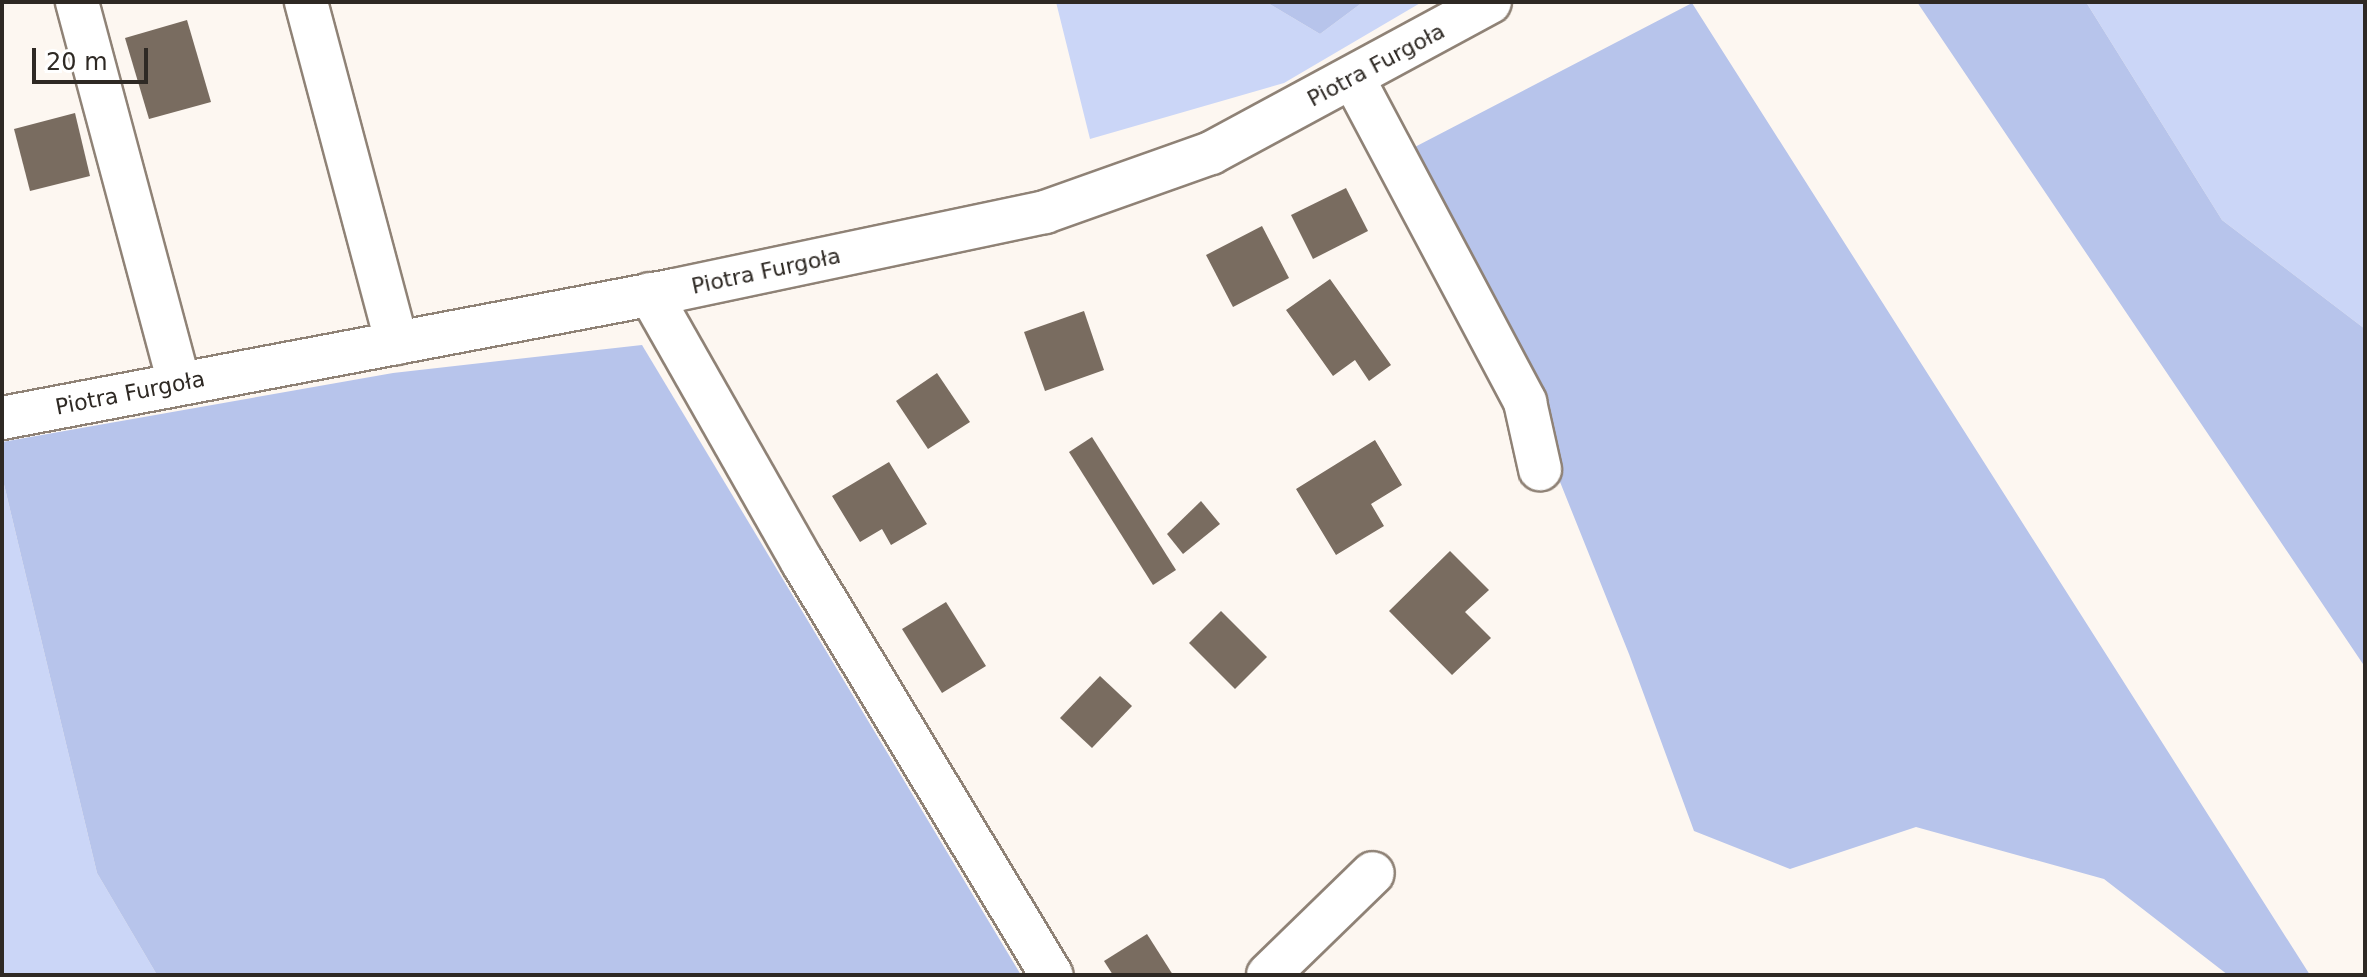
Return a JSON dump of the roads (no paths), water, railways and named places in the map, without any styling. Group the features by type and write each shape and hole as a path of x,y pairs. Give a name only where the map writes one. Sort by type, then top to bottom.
{"street":[{"path":"77,2 179,384"},
{"path":"306,2 397,343"},
{"name":"Piotra Furgoła","path":"2,418 650,294 1045,212 1211,153 1490,2"},
{"path":"1353,78 1525,402 1540,469"},
{"path":"650,294 803,563 1052,975"},
{"path":"1268,975 1373,873"}]}
